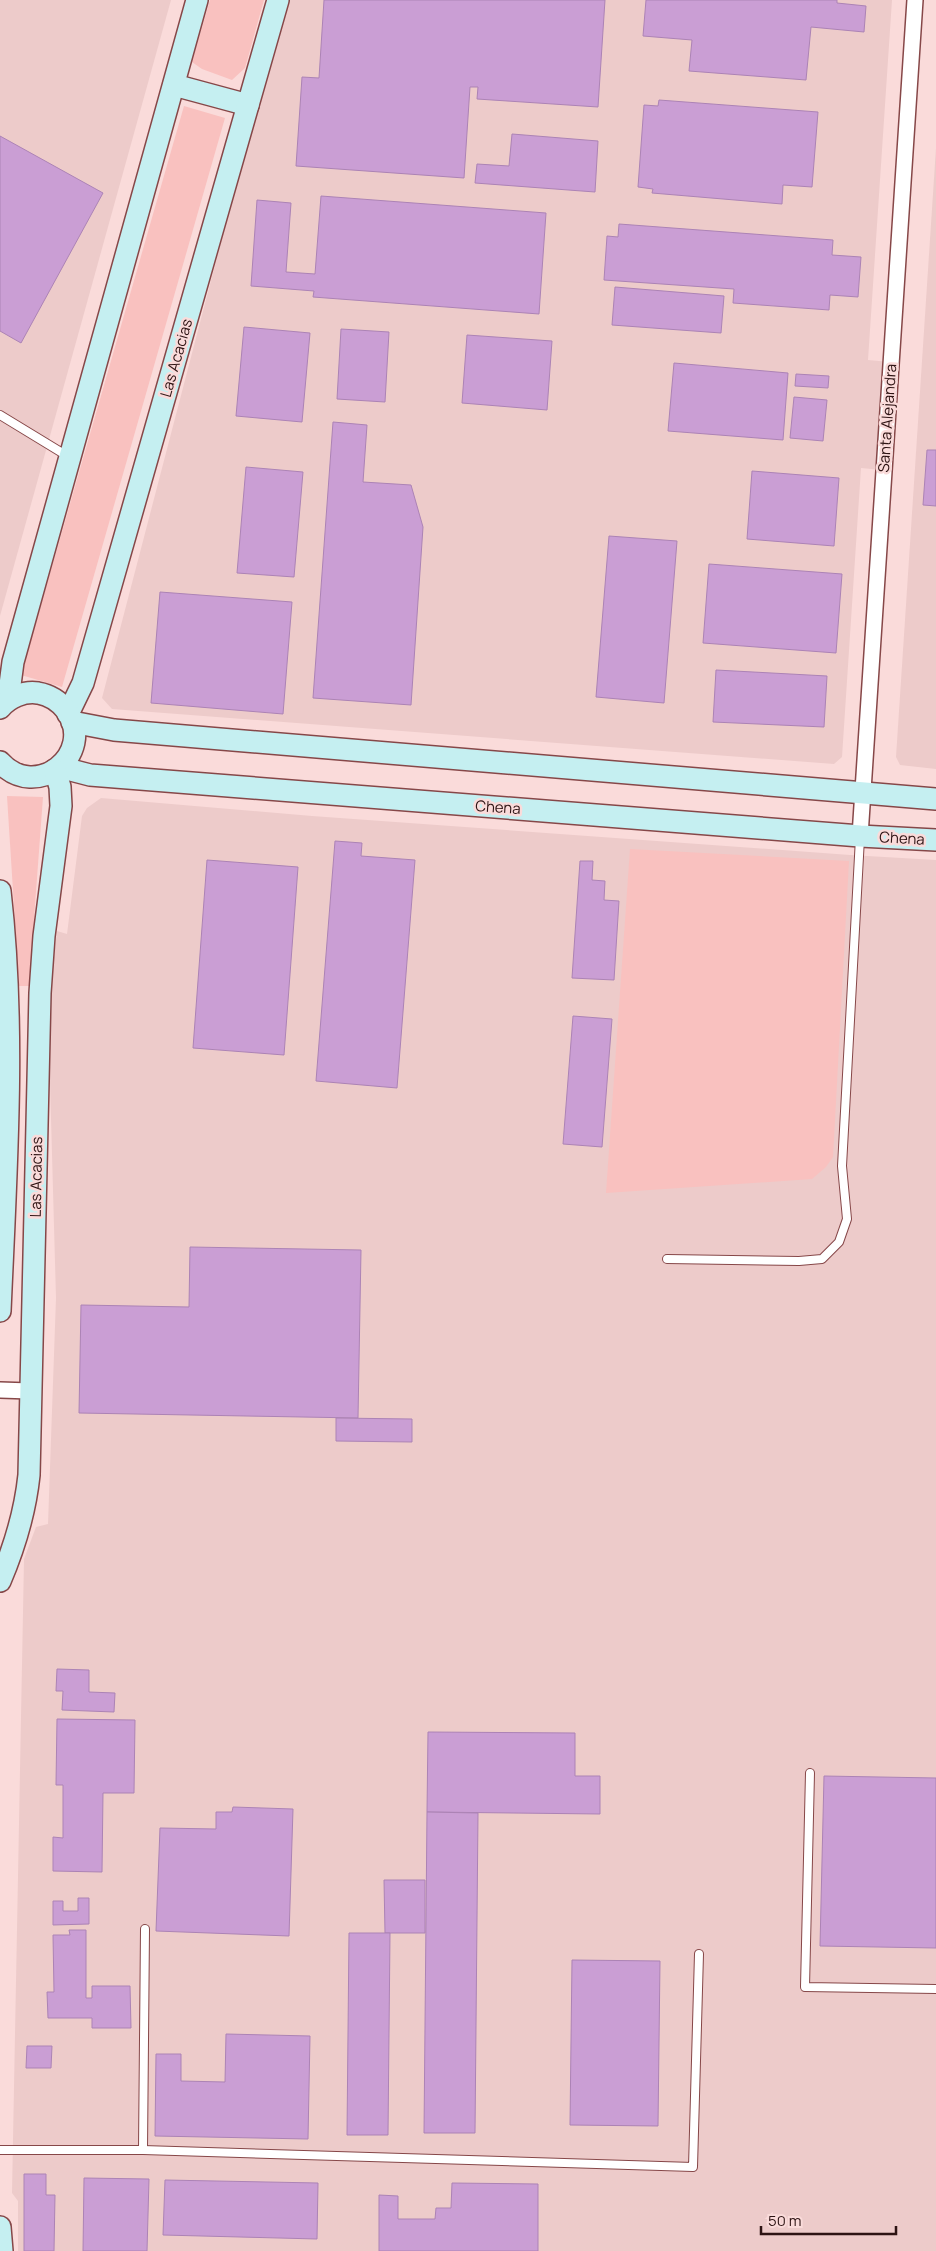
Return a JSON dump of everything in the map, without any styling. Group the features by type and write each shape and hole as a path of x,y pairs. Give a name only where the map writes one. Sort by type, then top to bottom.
{"main road":[{"path":"2,705 197,0"},
{"name":"Las Acacias","path":"70,718 82,683 278,0"},
{"path":"174,85 248,105"},
{"path":"2,705 26,693 36,693 55,700 70,718 90,727 936,798"},
{"path":"0,762 10,771 25,776 41,776 59,767 68,757 74,740 70,718"},
{"name":"Las Acacias","path":"0,1581 18,1536 27,1496 40,993 44,936 61,806 59,767"},
{"name":"Chena","path":"59,767 90,775 860,836 936,840"},
{"name":"Las Acacias","path":"0,891 5,933 9,1018 0,1311"},
{"path":"0,2227 2,2251"}],"street":[{"name":"Santa Alejandra","path":"860,836 915,0"},
{"path":"0,1390 30,1391"}],"lane":[{"path":"0,415 71,458"},
{"path":"667,1259 799,1262 822,1259 831,1252 844,1230 847,1206 842,1166 860,836"},
{"path":"810,1773 805,1987 936,1989"},
{"path":"143,2150 146,1930"},
{"path":"0,2150 143,2150 694,2167 699,1954"}],"shaded area":[{"path":"0,0 171,0 0,616"},
{"path":"210,0 264,0 245,68 232,80 202,69 192,62"},
{"path":"287,0 892,0 868,360 890,362 882,470 861,468 842,757 834,764 112,709 102,698 261,89"},
{"path":"184,106 225,118 62,687 21,675"},
{"path":"936,148 936,769 900,765 896,757"},
{"path":"7,796 43,797 29,986 19,986"},
{"path":"101,798 312,816 936,860 936,2251 18,2251 18,2201 12,2193 24,1559 36,1527 48,1524 56,1298 48,1010 57,931 67,934 82,816 87,808"},
{"path":"630,849 849,861 833,1157 826,1167 812,1179 606,1193"}],"building":[{"path":"324,0 605,0 598,107 477,99 478,87 470,87 464,178 296,166 302,77 319,78"},
{"path":"646,0 837,0 837,3 866,6 864,32 811,27 806,80 689,71 692,40 643,36"},
{"path":"659,100 818,112 812,187 783,185 782,204 652,193 653,189 638,187 644,105 658,106"},
{"path":"512,134 598,141 595,192 475,183 477,164 509,166"},
{"path":"0,136 103,193 21,343 0,331"},
{"path":"321,196 546,213 539,314 313,297 314,291 251,286 257,200 291,203 286,272 315,274"},
{"path":"619,224 833,240 832,255 861,257 858,297 830,295 829,310 733,303 734,289 604,280 607,236 618,237"},
{"path":"615,287 724,296 721,333 612,325"},
{"path":"244,327 310,333 302,422 236,416"},
{"path":"341,329 389,332 385,402 337,399"},
{"path":"467,335 552,341 547,410 462,403"},
{"path":"674,363 788,373 783,440 668,431"},
{"path":"796,374 829,376 828,388 795,386"},
{"path":"794,397 827,400 823,441 790,438"},
{"path":"333,422 367,425 363,482 411,485 423,527 411,705 313,698"},
{"path":"927,450 936,450 936,506 923,505"},
{"path":"246,467 303,472 294,577 237,573"},
{"path":"752,471 839,478 834,546 747,539"},
{"path":"609,536 677,541 664,703 596,697"},
{"path":"709,564 842,574 836,653 703,643"},
{"path":"160,592 292,602 283,714 151,703"},
{"path":"716,670 827,676 824,727 713,722"},
{"path":"335,841 362,843 361,856 415,860 397,1088 316,1081"},
{"path":"207,860 298,867 284,1055 193,1048"},
{"path":"580,861 593,861 592,880 605,881 604,900 619,901 614,980 572,978"},
{"path":"573,1016 612,1019 602,1147 563,1144"},
{"path":"190,1247 361,1250 358,1418 79,1413 81,1305 189,1307"},
{"path":"336,1418 412,1419 412,1442 336,1441"},
{"path":"57,1669 89,1670 89,1692 115,1693 114,1712 62,1710 63,1691 56,1691"},
{"path":"57,1719 135,1720 134,1793 103,1793 102,1872 53,1871 53,1837 63,1838 63,1785 56,1785"},
{"path":"428,1732 575,1733 575,1776 600,1776 600,1814 427,1812"},
{"path":"824,1776 936,1778 936,1948 820,1946"},
{"path":"233,1807 293,1809 289,1936 156,1931 160,1828 216,1829 216,1812 232,1812"},
{"path":"427,1812 478,1813 475,2133 424,2133"},
{"path":"384,1880 425,1880 425,1933 385,1933"},
{"path":"78,1898 89,1898 89,1924 53,1925 53,1901 63,1901 63,1911 78,1911"},
{"path":"69,1930 86,1930 86,1998 92,1998 92,1986 130,1986 131,2028 92,2028 92,2018 48,2018 47,1992 54,1992 53,1935 70,1935"},
{"path":"349,1933 390,1933 388,2135 347,2135"},
{"path":"572,1960 660,1961 658,2126 570,2125"},
{"path":"226,2034 310,2036 308,2139 155,2136 156,2054 181,2054 181,2081 225,2082"},
{"path":"27,2046 52,2046 51,2068 26,2068"},
{"path":"24,2174 46,2174 46,2195 55,2195 54,2251 24,2251"},
{"path":"84,2178 149,2179 147,2251 83,2251"},
{"path":"165,2180 318,2183 317,2239 163,2235"},
{"path":"452,2183 538,2184 538,2251 379,2251 379,2195 398,2196 398,2219 435,2219 436,2208 451,2208"}]}
